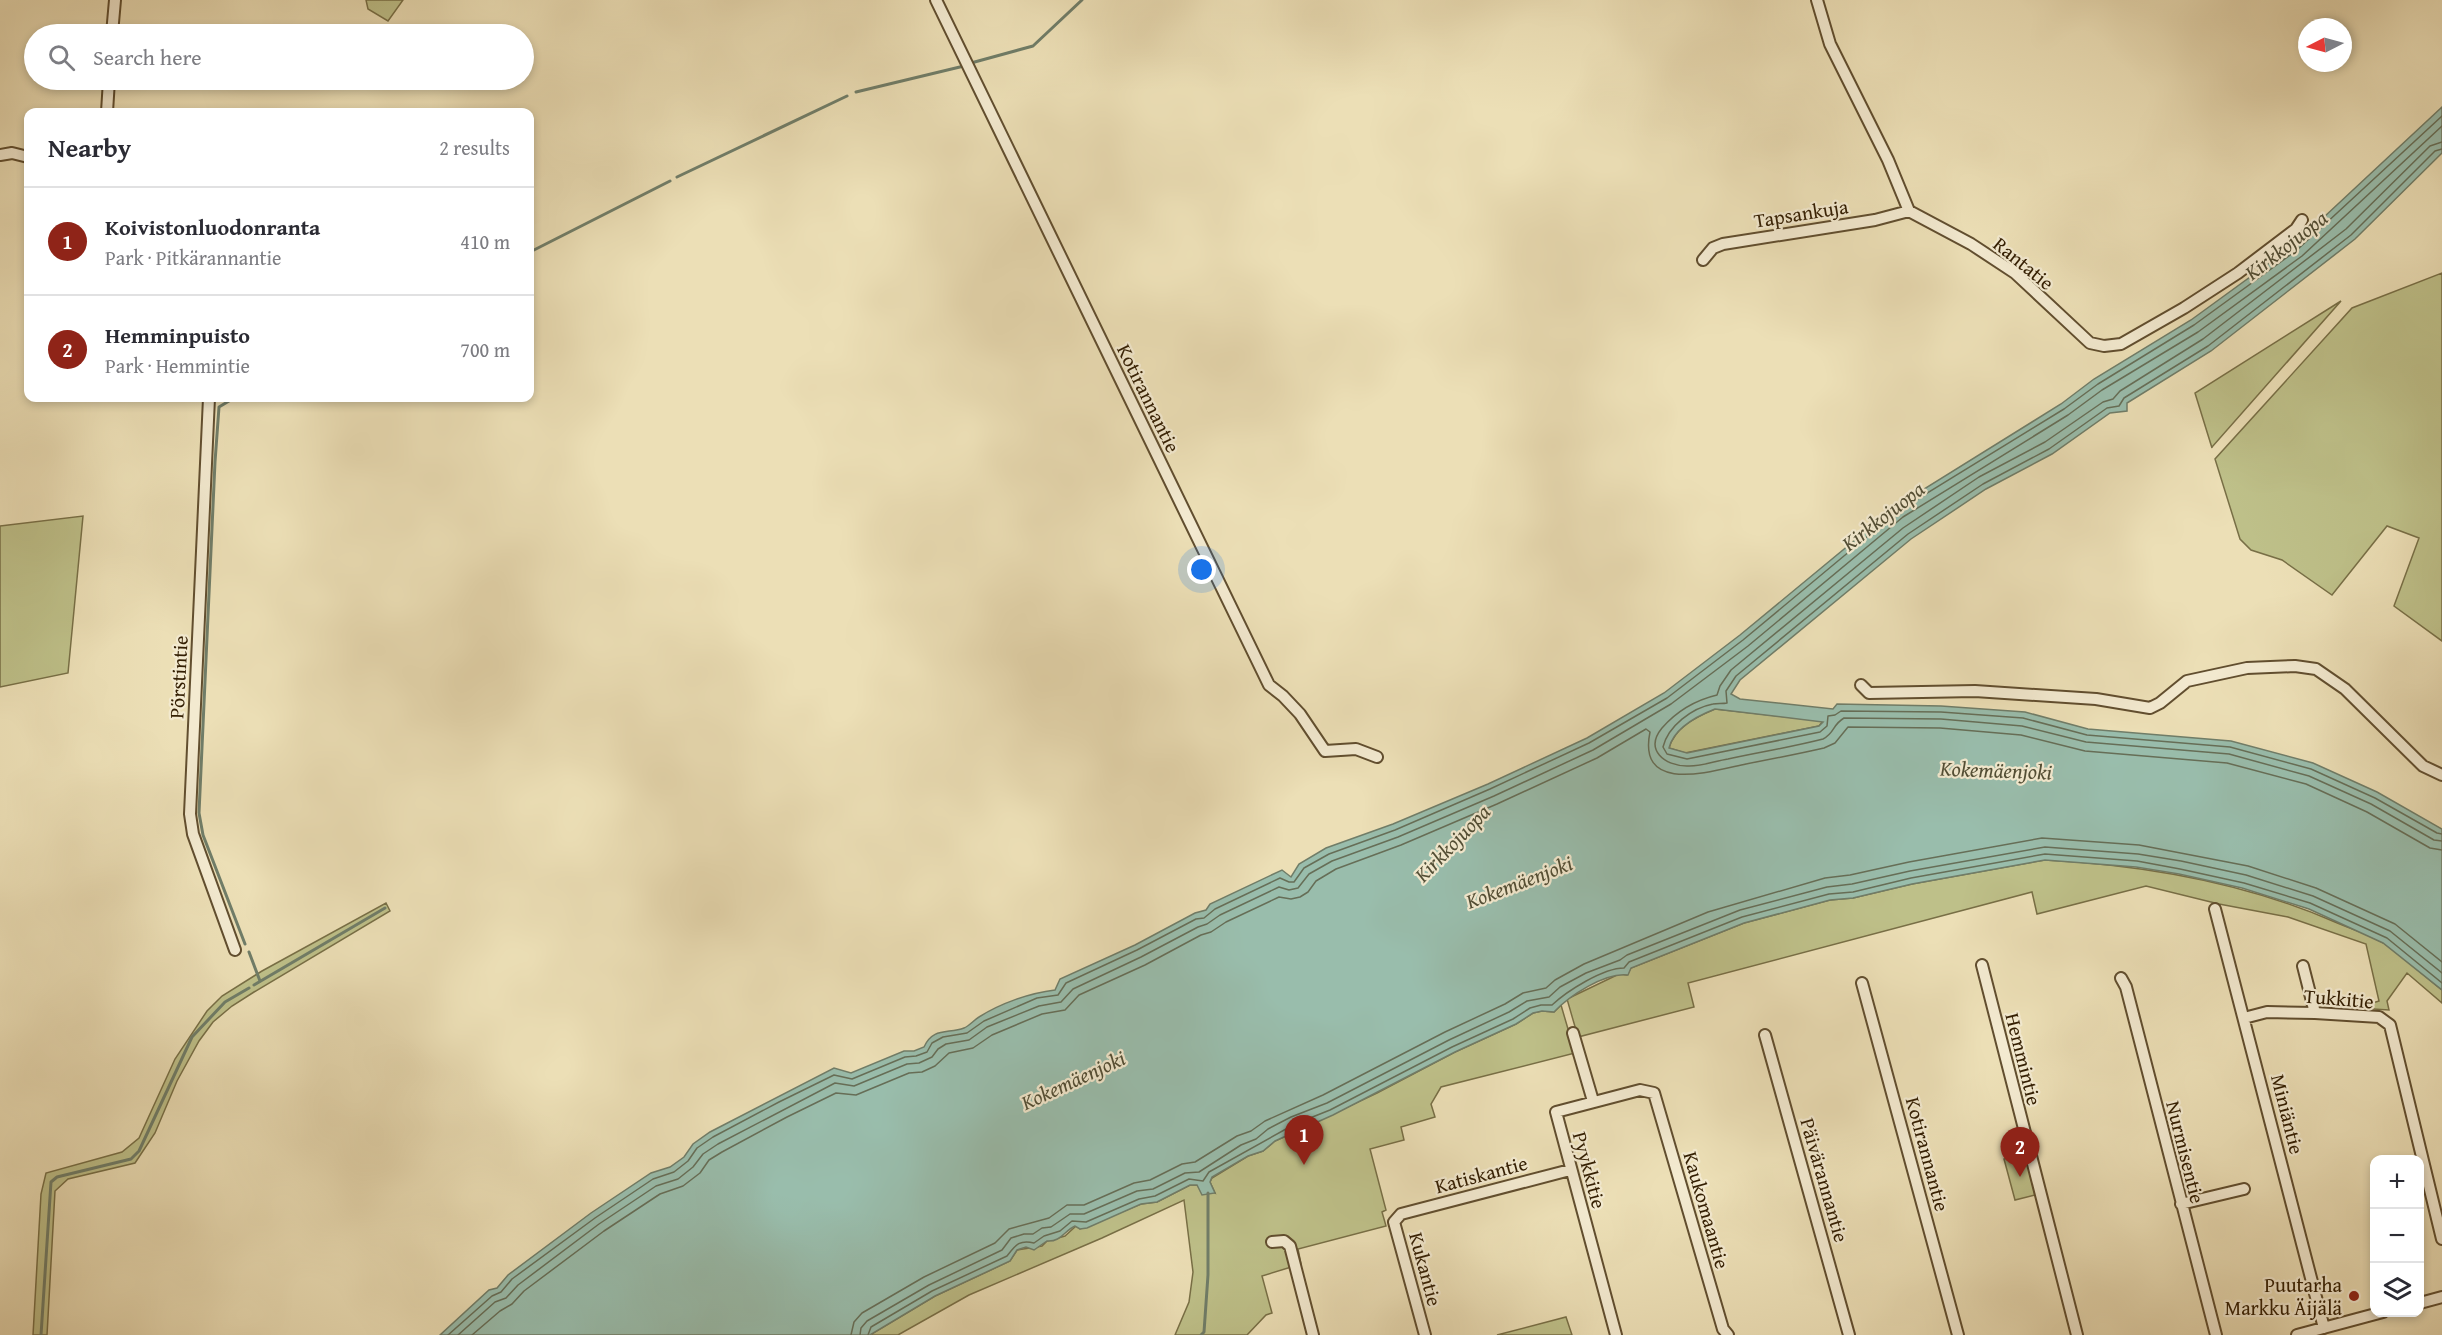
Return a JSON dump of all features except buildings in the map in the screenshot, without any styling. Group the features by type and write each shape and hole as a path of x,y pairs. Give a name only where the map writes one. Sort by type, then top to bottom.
{"street":[{"path":"113,24 115,0"},
{"name":"Kotirannantie","path":"936,0 1269,685 1300,714 1325,751 1356,749 1377,757"},
{"path":"1817,0 1830,44 1888,160 1909,211"},
{"path":"107,108 108,90"},
{"path":"0,155 12,153 24,156"},
{"name":"Rantatie","path":"1909,211 1971,244 2015,273 2082,337 2090,343 2104,346 2121,344 2184,308 2238,273 2296,229 2302,220"},
{"name":"Tapsankuja","path":"1703,260 1713,248 1723,244 1875,220 1909,211"},
{"name":"Pörstintie","path":"209,402 190,814 193,834 235,950"},
{"path":"1861,685 1869,693 1987,692 2096,699 2150,708 2160,704 2187,681 2247,669 2295,666 2316,669 2345,689 2423,766 2442,776"},
{"name":"Miniäntie","path":"2215,909 2324,1328"},
{"name":"Hemmintie","path":"1982,965 2077,1335"},
{"path":"2303,966 2315,1013"},
{"name":"Nurmisentie","path":"2121,978 2126,987 2216,1335"},
{"name":"Kotirannantie","path":"1862,983 1958,1335"},
{"name":"Tukkitie","path":"2244,1018 2267,1012 2315,1013 2379,1017 2390,1025 2442,1239"},
{"path":"1573,1033 1593,1101"},
{"name":"Päivärannantie","path":"1765,1035 1849,1335"},
{"name":"Pyykkitie","path":"1616,1335 1556,1112 1640,1090 1654,1094"},
{"name":"Kaukomaantie","path":"1654,1094 1723,1329 1728,1335"},
{"name":"Katiskantie","path":"1401,1214 1570,1170"},
{"path":"2181,1204 2244,1189"},
{"name":"Kukantie","path":"1401,1214 1395,1222 1425,1335"},
{"path":"1272,1242 1284,1241 1292,1250 1313,1335"},
{"path":"2424,1302 2442,1297"},
{"path":"2297,1335 2370,1316"}],"green space":[{"path":"366,0 403,0 388,21 368,9"},
{"path":"2442,273 2442,641 2394,606 2419,538 2387,526 2332,595 2282,560 2251,550 2240,539 2215,459 2352,308"},
{"path":"2341,301 2212,447 2212,448 2195,393"},
{"path":"83,516 68,673 0,687 0,526"},
{"path":"1715,709 1823,721 1819,726 1685,753 1669,748 1681,729 1694,719"},
{"path":"2045,860 2156,871 2229,886 2300,908 2367,934 2385,944 2442,990 2442,1003 2407,973 2387,1001 2389,1010 2357,1008 2379,1001 2366,944 2288,917 2219,904 2146,886 2037,914 2032,892 1688,983 1694,1007 1578,1037 1567,999 1619,974 1627,975 1631,968 1744,923 1830,900 1853,898 1912,884"},
{"path":"386,903 390,911 254,992 213,1022 199,1041 177,1081 155,1133 135,1163 68,1179 55,1191 47,1335 33,1335 41,1194 46,1173 122,1152 139,1138 175,1059 207,1011 222,996 262,971"},
{"path":"1561,1005 1575,1053 1441,1087 1431,1104 1435,1117 1401,1127 1404,1140 1370,1149 1386,1210 1382,1212 1386,1226 1298,1249 1301,1264 1262,1276 1272,1313 1266,1315 1247,1335 1175,1335 1189,1302 1193,1272 1184,1200 969,1295 898,1335 870,1335 935,1296 1010,1261 1017,1250 1042,1246 1047,1241 1065,1236 1076,1226 1080,1229 1141,1204 1157,1202 1190,1185 1197,1185 1215,1193 1210,1182 1212,1178 1248,1156 1263,1151 1275,1141 1377,1093 1455,1052 1516,1024 1533,1013 1554,1012"},
{"path":"2025,1154 2035,1195 2015,1200 2004,1159"},
{"path":"1566,1317 1572,1335 1497,1335"}],"water":[{"path":"2442,107 2442,153 2355,239 2211,351 2127,403 2127,411 2110,413 2052,454 1986,489 1911,539 1740,680 1731,694 1740,699 1833,709 1837,704 1941,706 2025,712 2088,729 2231,741 2313,763 2377,792 2442,829 2442,990 2383,943 2309,909 2242,888 2179,874 2136,867 2045,860 1912,884 1853,898 1830,900 1744,923 1631,968 1628,975 1598,981 1569,999 1554,1012 1533,1013 1516,1024 1455,1052 1333,1115 1275,1141 1263,1151 1248,1156 1212,1177 1210,1182 1215,1193 1202,1195 1197,1185 1190,1185 1157,1202 1141,1204 1087,1228 1080,1229 1075,1226 1059,1238 1047,1241 1034,1250 1026,1247 1017,1250 1010,1261 935,1296 870,1335 440,1335 489,1290 497,1288 508,1275 591,1213 651,1173 670,1167 684,1157 693,1144 710,1132 834,1068 851,1073 904,1051 914,1051 924,1047 932,1036 964,1028 1006,1003 1055,990 1060,979 1135,945 1195,913 1206,910 1210,904 1282,870 1291,877 1299,864 1326,848 1393,824 1488,784 1587,738 1664,693 1740,635 1895,507 2061,404 2094,379 2191,320 2294,245","holes":["1715,709 1823,722 1819,726 1687,753 1669,748 1681,729 1694,719"]}],"waterway":[{"path":"971,63 1033,46 1082,0"},
{"path":"856,92 964,66"},
{"path":"677,177 847,96"},
{"path":"534,250 670,181"},
{"path":"227,402 219,407 215,462 199,813 203,835 245,944"},
{"path":"254,985 385,908"},
{"path":"249,952 260,981"},
{"path":"41,1335 51,1182 57,1177 131,1159 139,1151 192,1037 225,1002 249,988"},
{"path":"1201,1335 1204,1332 1208,1275 1208,1193"}],"place":[{"name":"Koivistonluodonranta","path":"1304,1165"},
{"name":"Hemminpuisto","path":"2020,1177"},
{"name":"Puutarha Markku Äijälä","path":"2354,1296"}],"water label":[{"name":"Kirkkojuopa","path":"2286,245"},
{"name":"Kirkkojuopa","path":"1883,516"},
{"name":"Kokemäenjoki","path":"1996,770"},
{"name":"Kirkkojuopa","path":"1452,843"},
{"name":"Kokemäenjoki","path":"1519,882"},
{"name":"Kokemäenjoki","path":"1073,1080"}]}
